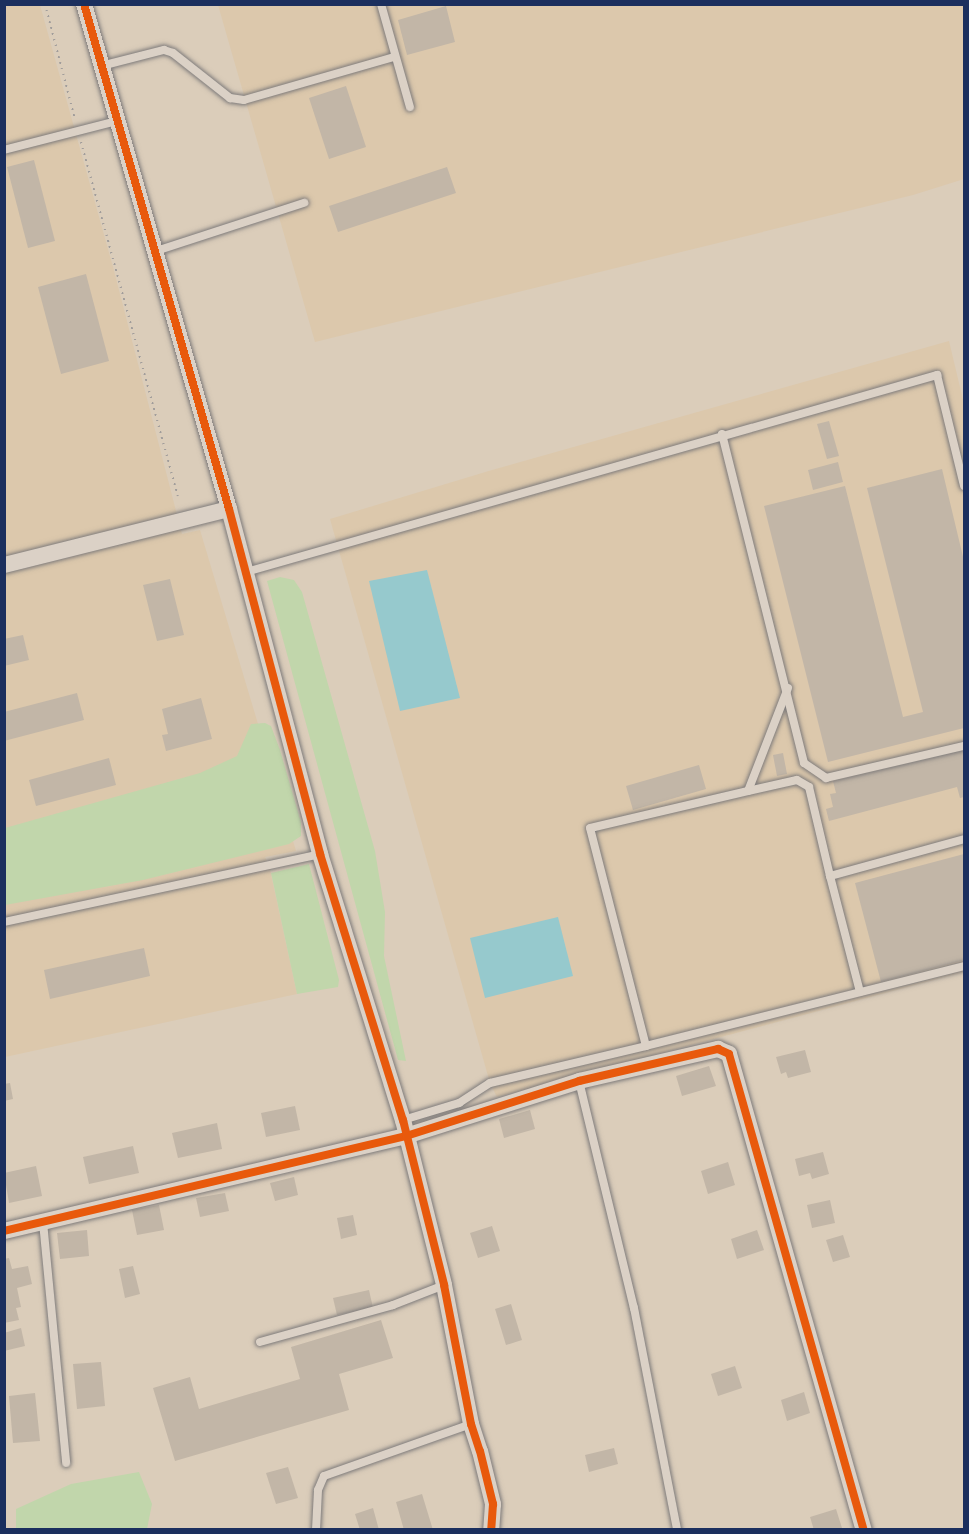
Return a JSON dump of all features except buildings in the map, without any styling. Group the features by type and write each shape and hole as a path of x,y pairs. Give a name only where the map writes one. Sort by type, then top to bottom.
{"street":[{"path":"84,4 229,509 320,854 404,1128 444,1284 471,1424 493,1504 490,1530"},
{"path":"4,564 229,509"},
{"path":"4,1232 579,1081 718,1049 729,1054 864,1530"}],"lane":[{"path":"381,4 394,57 410,107"},
{"path":"102,66 164,50 173,53 230,98 244,100 394,57"},
{"path":"4,150 117,121"},
{"path":"156,251 304,203"},
{"path":"246,572 722,434 936,375 964,486"},
{"path":"722,434 788,688 804,763 826,778 964,746"},
{"path":"748,791 788,688"},
{"path":"646,1046 590,828 797,780 809,787 860,992"},
{"path":"830,876 964,839"},
{"path":"4,922 320,854"},
{"path":"404,1128 459,1103 490,1083 964,966"},
{"path":"579,1081 634,1308 677,1530"},
{"path":"43,1222 66,1463"},
{"path":"261,1342 393,1305 444,1284"},
{"path":"316,1530 318,1490 324,1476 471,1424"}],"path":[{"path":"45,4 178,496"}],"shaded area":[{"path":"4,5 40,5 113,267 182,534 200,530 296,851 265,857 269,865 297,994 5,1057"},
{"path":"218,5 964,5 964,179 913,195 315,342"},
{"path":"949,341 964,404 964,972 497,1097 490,1083 330,519 492,470"}],"green space":[{"path":"280,577 294,580 302,592 375,851 385,912 384,956 406,1061 398,1060 267,581"},
{"path":"265,723 271,726 280,750 301,822 301,836 289,844 143,880 5,905 5,828 200,773 237,756 251,724"},
{"path":"309,864 339,980 338,987 297,994 271,873"},
{"path":"139,1472 152,1504 147,1529 16,1529 16,1509 71,1484"}],"water":[{"path":"427,570 460,698 400,711 369,581"},
{"path":"558,917 573,976 485,998 470,938"}],"cycle path":[{"path":"84,4 229,509 320,854 403,1120 444,1285 471,1424 493,1504 491,1530"},
{"path":"4,1231 406,1136 579,1081 718,1049 729,1054 864,1530"}]}
